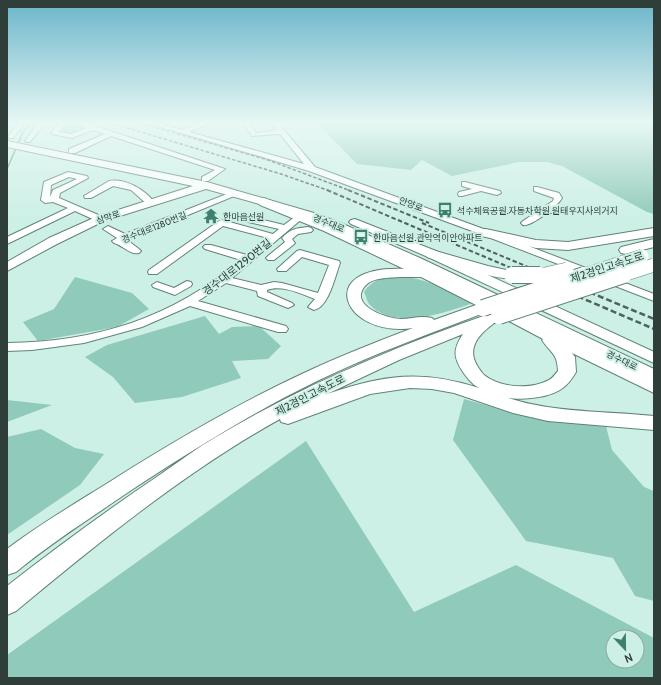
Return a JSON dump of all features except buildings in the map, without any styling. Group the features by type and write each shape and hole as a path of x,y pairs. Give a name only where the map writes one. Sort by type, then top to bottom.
{"highway":[{"path":"264,202 329,228 443,282 654,387"},
{"path":"486,233 536,244 568,246 654,232"},
{"path":"432,254 486,270 511,275 536,276 550,274 626,250 654,243"},
{"name":"제2경인고속도로","path":"7,564 147,469 207,433 287,389 340,363 411,334 491,312 650,257"},
{"path":"443,282 415,274 394,272 382,274 371,277 360,284 354,298 359,307 370,316 383,321 401,324 491,312"},
{"path":"491,312 483,324 468,340 464,352 466,364 473,373 482,381 495,388 518,393 534,393 550,388 563,378 567,372 568,366 564,353 554,343 527,325"},
{"name":"제2경인고속도로","path":"7,602 50,567 133,504 223,443 284,408 345,377 458,329 491,312"},
{"path":"223,443 346,395 377,385 409,381 456,387 500,403 534,412 654,423"}],"main road":[{"name":"경수대로","path":"77,155 160,175 208,182 235,194 310,215 346,229 424,264 654,375"},
{"name":"경수대로","path":"93,155 292,200 323,209 432,254 654,358"},
{"path":"160,175 176,183 180,187 164,200"},
{"name":"삼막로","path":"7,267 53,241 100,219 164,200 208,182"},
{"path":"164,200 217,192 235,194"}],"street":[{"path":"176,155 221,169 208,182"},
{"path":"263,155 312,169"},
{"name":"안양로","path":"300,155 312,169 486,233 654,298"},
{"path":"68,174 84,178 56,192 45,200 47,184 68,174"},
{"path":"88,196 112,183 135,188 151,203"},
{"path":"465,184 497,194"},
{"path":"462,194 480,188"},
{"path":"526,223 556,202 558,198 556,195 537,189"},
{"path":"56,192 75,208 100,219"},
{"name":"경수대로1280번길","path":"121,240 235,194"},
{"path":"7,241 75,208"},
{"name":"경수대로1290번길","path":"7,347 70,342 111,333 145,322 189,302 208,291 300,216"},
{"path":"154,272 222,223 225,224 241,217 287,228"},
{"path":"225,224 275,237"},
{"path":"108,229 136,251"},
{"path":"272,258 290,243 287,238 296,230 308,230"},
{"path":"208,247 251,257 272,258 286,266 300,253 335,263 322,298 314,307"},
{"path":"224,279 262,289 264,287 277,285 322,298"},
{"path":"157,285 175,292 188,284"},
{"path":"262,289 262,294 288,305"},
{"path":"189,302 282,329"}],"green space":[{"path":"348,155 654,155 654,214 647,212 562,166 547,162 519,162 452,176 422,160 411,170 357,164"},
{"path":"401,276 429,283 473,303 434,315 405,318 392,317 379,312 369,304 364,292 368,287 380,279"},
{"path":"75,277 132,293 149,309 117,327 38,341 23,322 54,309"},
{"path":"205,316 219,334 232,327 259,326 281,346 268,359 232,361 241,378 182,397 135,403 113,377 85,357 107,345"},
{"path":"464,399 529,417 554,421 605,422 612,450 644,487 654,491 654,601 635,596 613,558 526,541 453,440"},
{"path":"7,400 52,405 7,422"},
{"path":"41,429 75,448 104,454 80,485 7,535 7,437"},
{"path":"306,441 414,612 516,565 637,629 605,629 605,669 645,669 645,633 654,638 654,678 7,678 7,655"}],"waterway":[{"path":"7,169 13,155"}],"railway":[{"path":"218,155 281,174 330,191"},
{"path":"251,155 351,191"},
{"path":"327,190 530,276"},
{"path":"348,190 429,223"},
{"path":"422,223 550,276"},
{"path":"528,275 654,329"},
{"path":"548,275 654,319"}],"place":[{"name":"석수체육공원.자동차학원.원태우지사의거지","path":"445,210"},
{"name":"한마음선원","path":"211,216"},
{"name":"한마음선원.관악역이안아파트","path":"361,237"}]}
